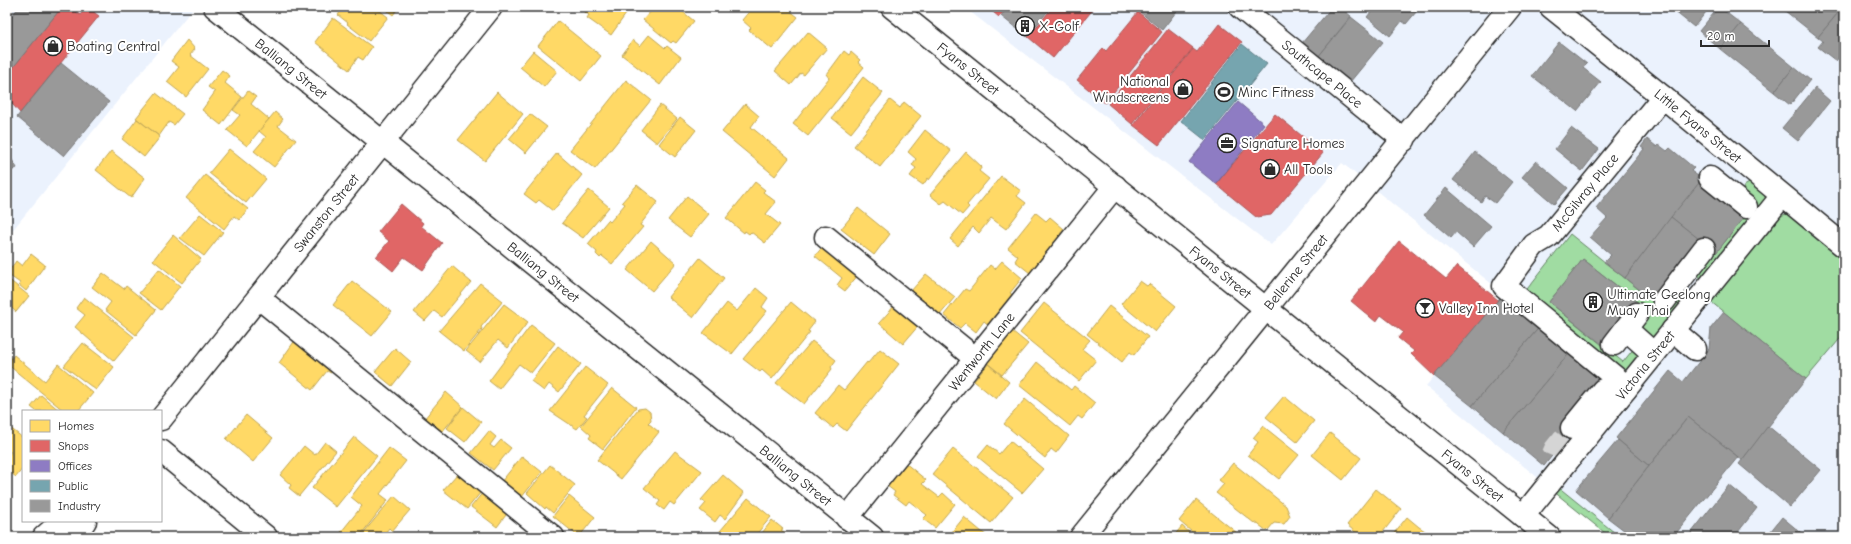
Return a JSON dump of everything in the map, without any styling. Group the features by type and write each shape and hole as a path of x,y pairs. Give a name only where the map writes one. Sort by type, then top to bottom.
{"street":[{"name":"Balliang Street","path":"214,7 872,537"},
{"name":"Swanston Street","path":"162,418 491,7"},
{"name":"Fyans Street","path":"892,7 1116,186 1267,310 1549,537"},
{"name":"Southcape Place","path":"1240,7 1404,140"},
{"name":"Bellerine Street","path":"1081,537 1267,310 1510,7"},
{"name":"Little Fyans Street","path":"1551,7 1844,246"},
{"name":"McGilvray Place","path":"1626,388 1504,286 1534,245 1549,236 1663,97"},
{"path":"1728,191 1749,168"},
{"path":"1710,178 1746,207"},
{"name":"Wentworth Lane","path":"847,518 1116,186"},
{"name":"Victoria Street","path":"1523,516 1555,464 1626,388 1782,196"},
{"path":"826,237 976,358"},
{"path":"1664,301 1704,249"},
{"path":"1682,278 1702,295"},
{"path":"259,298 553,537"},
{"path":"1626,329 1654,354"},
{"path":"1673,330 1695,349"},
{"path":"1572,428 1603,390 1611,387 1626,388"},
{"path":"162,452 266,537"},
{"path":"44,537 61,522"},
{"path":"74,537 84,522"}],"shaded area":[{"path":"7,7 194,7 7,237"},
{"path":"964,7 1844,7 1844,537 1610,537 1426,386 1503,293 1342,163 1271,245"}],"green space":[{"path":"1751,182 1764,194 1766,200 1702,280 1698,275 1756,203 1743,192 1744,186"},
{"path":"1788,214 1844,259 1844,334 1806,379 1710,301 1772,217"},
{"path":"1570,234 1668,313 1685,292 1688,295 1656,340 1641,329 1650,312 1583,259 1549,302 1623,362 1635,347 1643,357 1625,378 1524,293"},
{"path":"1557,486 1620,537 1610,537 1553,491"}],"building: Homes":[{"path":"344,7 375,7 388,17 369,41 338,15"},
{"path":"383,7 399,7 393,15"},
{"path":"578,7 631,7 611,35 587,18 589,15"},
{"path":"649,7 677,7 694,21 676,43 673,41 671,43 643,20 652,10"},
{"path":"753,7 785,7 798,17 772,49 749,30 751,28 742,20"},
{"path":"333,18 372,47 363,60 358,57 349,70 315,42"},
{"path":"558,21 601,56 581,81 538,46"},
{"path":"808,32 827,48 804,75 801,73 791,85 775,71"},
{"path":"649,35 665,48 667,46 681,57 660,85 622,55 633,40 640,46"},
{"path":"187,40 195,49 190,55 208,69 186,97 167,82 179,67 171,61"},
{"path":"533,51 557,71 544,87 520,67"},
{"path":"844,51 849,55 851,52 860,60 858,62 864,67 808,136 793,124 829,78 826,74"},
{"path":"222,70 230,76 225,83 242,97 221,125 202,110 215,92 208,87"},
{"path":"863,77 883,93 851,133 832,118"},
{"path":"626,80 651,100 595,169 570,150"},
{"path":"248,91 256,97 251,104 269,119 247,146 227,130 240,115 233,110"},
{"path":"497,92 523,114 485,161 458,140"},
{"path":"156,93 183,114 174,125 169,122 159,136 136,118"},
{"path":"890,100 900,108 904,102 921,116 880,167 854,146"},
{"path":"745,104 759,116 751,127 789,158 775,176 722,132"},
{"path":"660,105 677,119 657,143 641,130"},
{"path":"275,112 283,119 278,126 296,140 274,167 254,151 266,137 259,131"},
{"path":"530,114 547,127 526,153 509,139"},
{"path":"680,117 696,130 675,157 659,144"},
{"path":"137,119 160,137 144,157 122,139"},
{"path":"925,130 951,151 929,180 928,178 923,185 910,176 916,168 912,165 916,159 908,152"},
{"path":"229,149 266,179 246,203 209,173"},
{"path":"111,151 145,178 131,198 96,170"},
{"path":"966,152 982,167 979,171 989,179 967,205 969,207 962,215 945,201 941,204 930,195"},
{"path":"557,153 582,175 553,211 539,200 536,203 524,194"},
{"path":"205,175 248,209 239,220 234,216 224,229 186,198"},
{"path":"1001,176 1021,191 1017,196 1026,203 1006,229 991,218 979,233 973,227 958,246 950,239"},
{"path":"755,182 765,190 763,192 776,202 766,214 780,225 765,243 751,232 749,234 745,231 744,233 726,218"},
{"path":"637,185 658,202 640,225 643,227 612,264 602,256 600,258 596,254 597,252 588,244 608,220 610,222 625,204 622,202"},
{"path":"589,190 609,207 583,238 562,223"},
{"path":"687,196 709,214 690,237 668,220"},
{"path":"858,208 890,234 874,255 841,229"},
{"path":"1036,213 1046,221 1050,217 1064,229 1060,234 1062,235 1039,265 1037,264 1030,273 1015,261 1018,256 1008,248"},
{"path":"200,214 223,232 204,256 180,238"},
{"path":"173,235 201,259 182,283 153,260"},
{"path":"651,241 676,263 652,291 627,270"},
{"path":"824,245 858,275 845,291 837,285 842,278 815,256"},
{"path":"31,254 45,265 26,291 19,285 20,283 7,274 16,261 22,266"},
{"path":"700,258 724,278 693,318 668,297"},
{"path":"1002,261 1022,278 1010,293 1014,296 990,326 984,321 976,332 965,323 960,328 944,315 965,289 969,291 990,265 995,269"},
{"path":"452,266 471,282 442,317 434,311 425,321 414,312"},
{"path":"159,269 180,286 161,310 139,293"},
{"path":"103,273 124,289 126,286 156,310 136,335 105,310 111,302 92,287"},
{"path":"926,274 955,297 939,316 910,292"},
{"path":"7,278 29,296 16,312 7,304"},
{"path":"352,281 392,312 372,336 333,305"},
{"path":"1140,281 1147,286 1149,284 1176,306 1155,332 1121,304"},
{"path":"480,283 503,301 481,327 482,329 464,351 439,331"},
{"path":"756,288 768,298 762,307 767,311 732,354 703,333 727,303 737,311"},
{"path":"84,297 134,337 114,361 75,327 85,315 76,308"},
{"path":"791,302 815,322 808,331 810,332 772,379 762,370 760,372 743,359"},
{"path":"1044,303 1090,340 1082,349 1096,360 1079,381 1020,333"},
{"path":"504,304 528,322 508,348 498,340 480,362 466,351"},
{"path":"896,304 919,325 903,344 879,323"},
{"path":"1109,306 1148,337 1134,355 1130,352 1122,362 1087,334"},
{"path":"531,325 555,343 531,373 519,364 499,389 489,381"},
{"path":"1012,331 1028,344 1002,375 986,362"},
{"path":"296,339 334,369 331,373 327,371 312,390 279,363"},
{"path":"812,341 836,360 831,367 832,369 804,404 776,383"},
{"path":"83,343 114,367 96,390 64,366"},
{"path":"558,346 581,364 559,392 549,384 544,391 531,381"},
{"path":"395,348 411,362 392,386 375,372"},
{"path":"880,349 899,364 846,431 837,424 833,428 815,413 838,385 844,390"},
{"path":"14,355 45,381 58,364 93,393 79,410 63,410 7,364"},
{"path":"1037,362 1071,390 1074,386 1095,403 1082,419 1078,416 1070,426 1019,385"},
{"path":"988,364 1009,382 996,399 974,381"},
{"path":"585,367 608,385 584,415 587,417 577,429 550,411"},
{"path":"612,388 636,407 603,449 589,438 591,435 581,426"},
{"path":"446,392 463,407 441,433 424,419"},
{"path":"41,395 59,410 35,410 31,407"},
{"path":"1284,396 1314,421 1297,442 1266,417"},
{"path":"1025,399 1069,436 1056,453 1051,449 1045,458 1004,424"},
{"path":"463,407 481,422 465,442 447,428"},
{"path":"645,408 650,412 651,420 648,423 659,432 621,479 597,460 638,409"},
{"path":"246,415 273,438 253,462 226,439"},
{"path":"1263,426 1299,455 1279,479 1248,455 1258,442 1253,438"},
{"path":"9,427 22,437 22,469 16,477 7,470 7,457 11,452 7,449 7,430"},
{"path":"489,431 496,437 490,445 494,448 501,440 511,448 493,470 471,453"},
{"path":"1330,433 1361,458 1343,480 1312,455"},
{"path":"354,437 377,456 336,507 312,488"},
{"path":"1010,441 1043,469 1022,493 978,457 988,445 999,454"},
{"path":"325,442 336,451 299,496 289,488 291,485 280,475 304,446 315,455"},
{"path":"389,448 406,461 380,494 388,500 359,537 347,537 341,532 362,506 351,497"},
{"path":"953,449 1013,497 991,523 932,474"},
{"path":"675,451 702,471 674,505 670,502 664,510 657,505 660,501 644,488"},
{"path":"522,456 542,472 521,498 501,482"},
{"path":"904,462 926,480 922,484 939,497 943,493 955,504 935,528 923,519 927,515 909,501 906,505 893,495 895,492 886,485"},
{"path":"1233,463 1286,506 1290,516 1284,524 1274,523 1267,531 1255,522 1254,523 1216,493 1224,484 1219,480"},
{"path":"550,465 575,485 553,513 546,507 545,509 527,493"},
{"path":"458,473 481,492 467,509 443,490"},
{"path":"723,475 744,493 725,519 720,515 715,522 700,510 706,503 701,500"},
{"path":"1376,489 1401,509 1379,537 1359,537 1360,536 1347,525"},
{"path":"484,491 509,511 497,527 471,507"},
{"path":"394,496 410,510 392,531 389,528 382,537 360,537"},
{"path":"569,496 595,517 579,537 553,516"},
{"path":"748,498 771,517 754,537 715,537"},
{"path":"1196,500 1242,537 1198,537 1179,521"},
{"path":"964,517 988,537 948,537"},
{"path":"1407,517 1419,527 1434,537 1391,537"},
{"path":"772,520 783,529 781,530 790,537 759,537"},
{"path":"1182,526 1191,534 1189,536 1191,537 1173,537"}],"building: Shops":[{"name":"Boating Central","path":"62,7 70,7 80,15 87,7 99,16 20,113 7,98 7,75"},
{"path":"987,7 1007,7 999,17"},
{"path":"1053,7 1095,7 1053,58 1028,37"},
{"path":"1138,12 1162,32 1105,103 1077,80 1103,48 1106,51"},
{"name":"National Windscreens","path":"1219,24 1242,42 1159,145 1133,125 1193,49 1197,52"},
{"path":"1168,29 1193,48 1132,124 1108,104"},
{"name":"All Tools","path":"1275,114 1323,153 1271,215 1256,217 1216,184"},
{"path":"401,204 423,223 421,226 442,243 423,270 404,257 393,271 376,257 389,241 378,232"},
{"name":"Valley Inn Hotel","path":"1399,241 1446,279 1457,266 1498,300 1434,376 1411,354 1414,351 1398,338 1403,332 1381,315 1376,322 1351,301"}],"building: Offices":[{"name":"Signature Homes","path":"1238,102 1264,124 1216,184 1189,162"}],"building: Public":[{"name":"Minc Fitness","path":"1242,44 1267,64 1205,140 1181,121"}],"building: Industry":[{"path":"19,7 62,7 7,75 7,22"},
{"name":"X-Golf","path":"1008,7 1051,7 1027,37 1001,16"},
{"path":"1134,7 1180,7 1162,30"},
{"path":"1332,7 1339,7 1351,16 1318,57 1302,43"},
{"path":"1375,7 1412,7 1417,11 1406,24 1402,21 1390,36 1367,17"},
{"path":"1669,7 1710,7 1694,27"},
{"path":"1719,7 1741,24 1720,49 1699,31"},
{"path":"1780,7 1843,7 1818,37"},
{"path":"1843,7 1844,51 1836,61 1818,47 1823,41 1818,37"},
{"path":"1351,17 1383,42 1350,82 1318,57"},
{"path":"1741,24 1794,67 1774,92 1720,49"},
{"path":"1559,42 1587,64 1583,68 1601,82 1577,111 1532,76"},
{"path":"61,63 109,102 64,156 17,117"},
{"path":"1794,67 1810,80 1790,105 1774,92"},
{"path":"1815,88 1830,101 1798,141 1782,128"},
{"path":"1571,128 1599,149 1582,171 1555,149"},
{"path":"1647,139 1657,147 1659,145 1667,151 1670,148 1694,168 1691,171 1698,176 1696,180 1699,183 1625,278 1604,262 1611,255 1590,237 1607,218 1596,208 1644,149 1641,147"},
{"path":"7,152 17,168 7,173"},
{"path":"1475,152 1512,182 1495,203 1485,196 1481,202 1453,180"},
{"path":"1536,161 1568,188 1554,204 1522,177"},
{"path":"1699,183 1743,219 1716,253 1671,217"},
{"path":"1446,188 1491,226 1473,247 1456,232 1451,238 1424,215"},
{"path":"1671,217 1699,239 1651,299 1625,278"},
{"name":"Ultimate Geelong Muay Thai","path":"1583,259 1637,302 1603,345 1549,302"},
{"path":"1504,293 1542,324 1472,406 1434,376"},
{"path":"1724,312 1806,379 1742,460 1688,417 1649,466 1616,438 1670,371 1683,382 1709,349 1711,328"},
{"path":"1542,324 1573,349 1503,432 1472,406"},
{"path":"1573,349 1606,377 1573,429 1544,466 1503,432"},
{"path":"1688,417 1738,457 1673,537 1633,537 1608,518"},
{"path":"1768,426 1821,470 1790,507 1739,464"},
{"path":"1618,440 1649,466 1608,518 1576,490"},
{"path":"1729,485 1757,508 1734,537 1688,537"},
{"path":"1782,517 1806,537 1766,537"}],"tunnel":[{"path":"1552,456 1555,449 1572,428"}],"place":[{"name":"X-Golf","path":"1025,26"},
{"name":"Boating Central","path":"53,46"},
{"name":"National Windscreens","path":"1183,89"},
{"name":"Minc Fitness","path":"1224,92"},
{"name":"Signature Homes","path":"1227,143"},
{"name":"All Tools","path":"1270,169"},
{"name":"Ultimate Geelong Muay Thai","path":"1593,302"},
{"name":"Valley Inn Hotel","path":"1425,308"}]}
